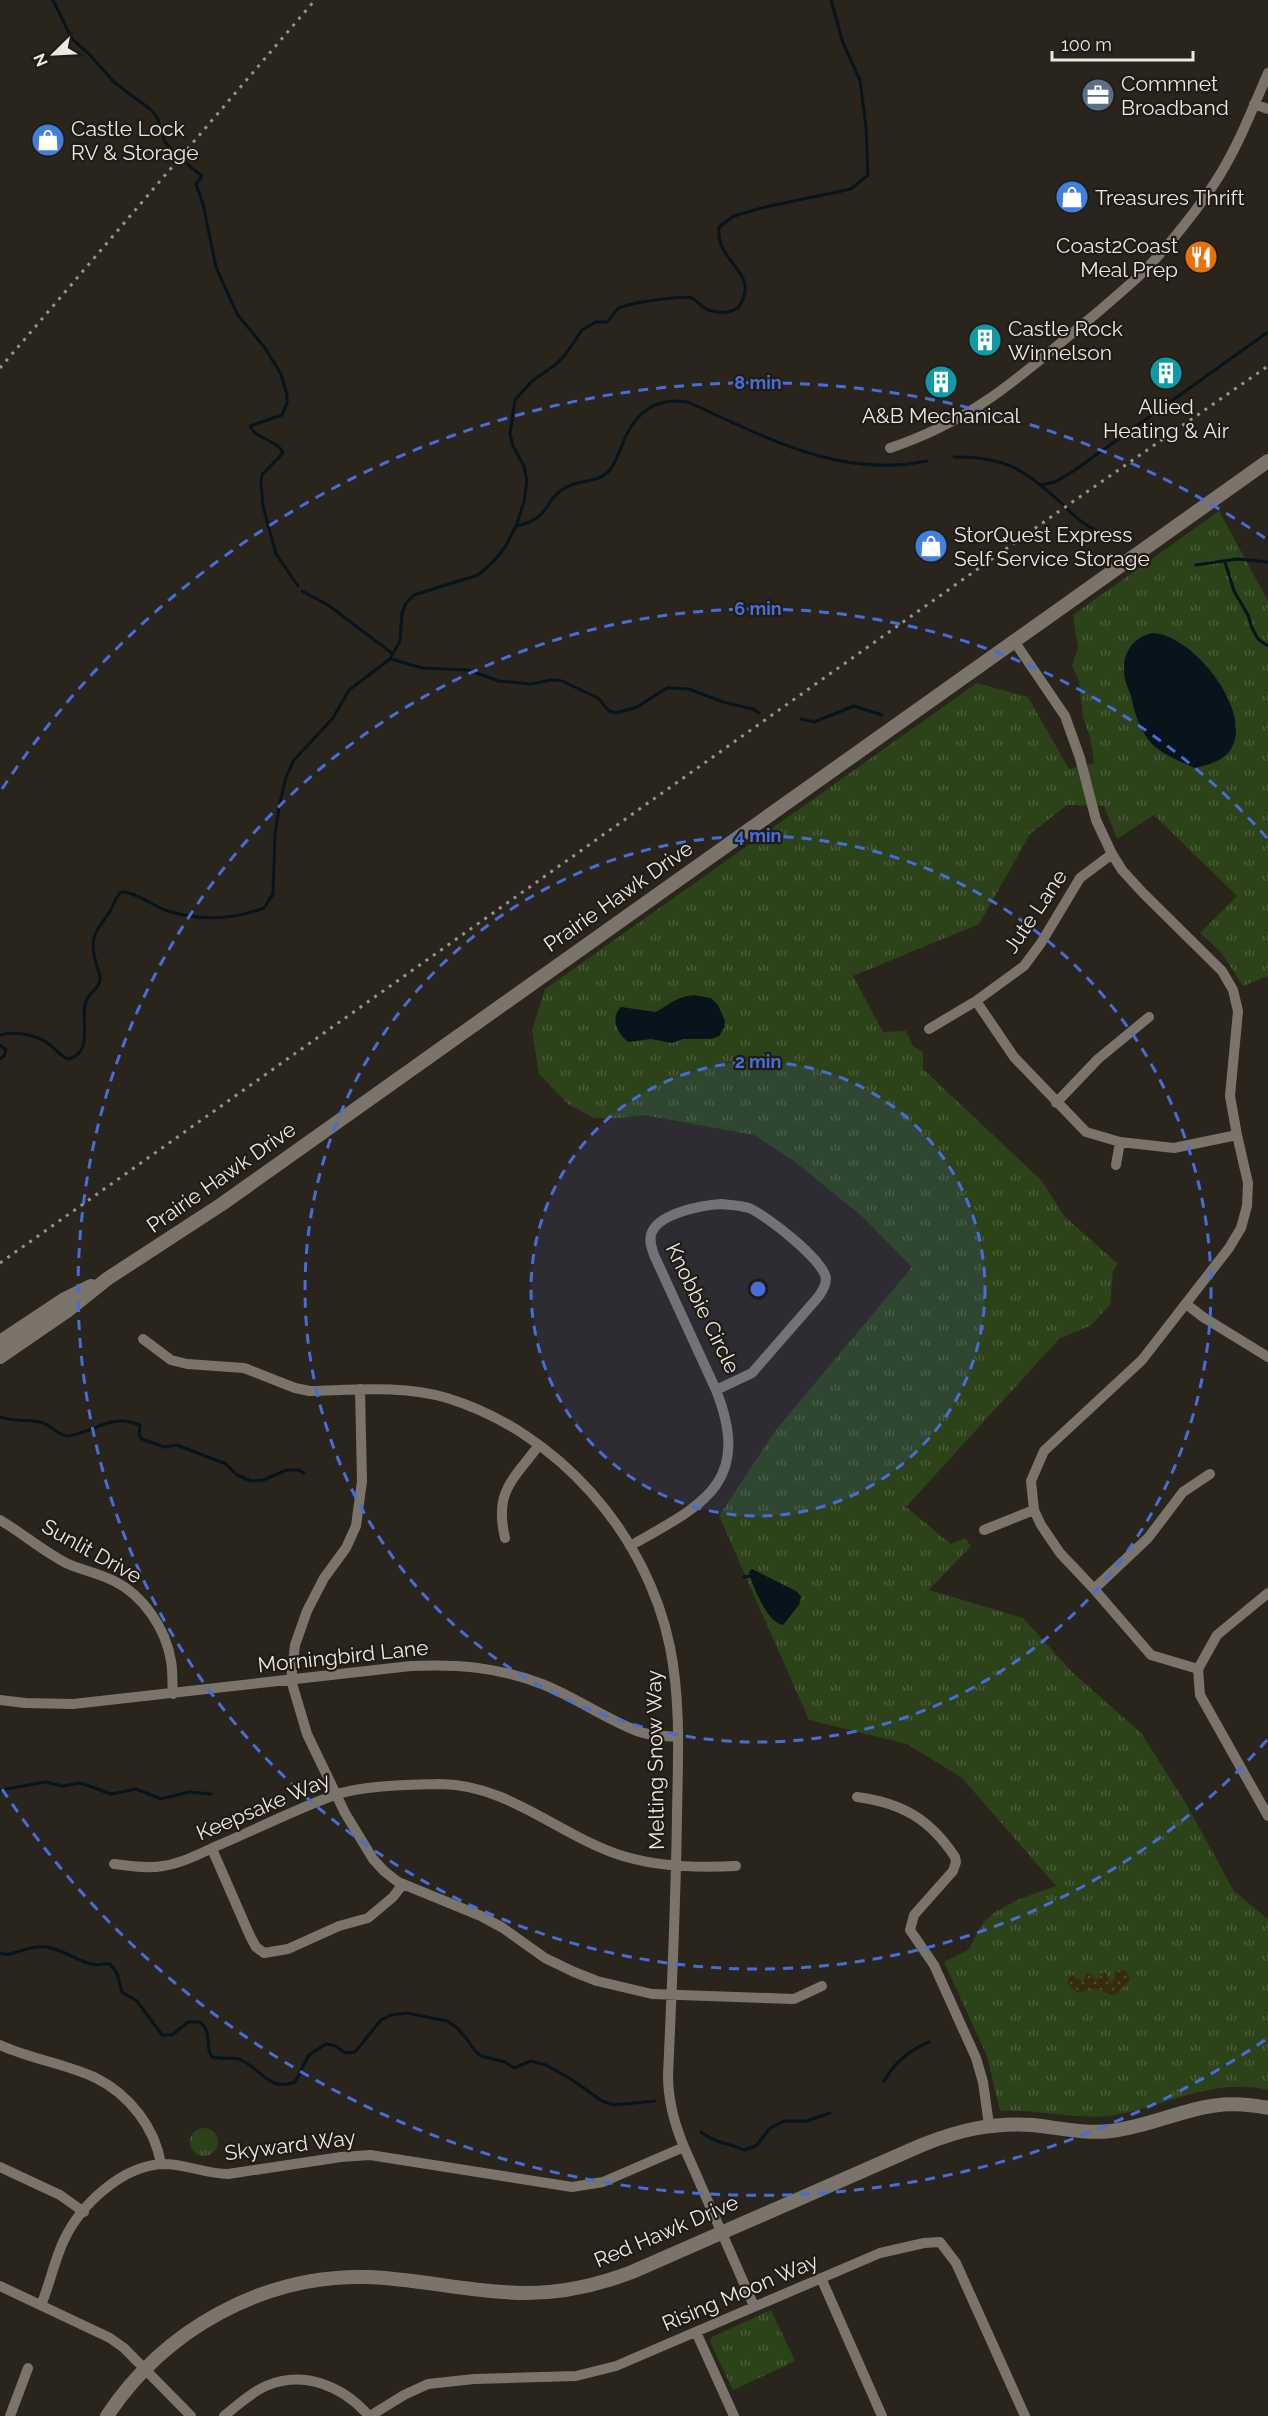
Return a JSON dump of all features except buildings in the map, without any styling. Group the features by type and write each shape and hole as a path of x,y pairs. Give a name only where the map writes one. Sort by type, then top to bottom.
{"street":[{"path":"890,448 920,438 958,419 1008,387 1131,284 1211,188 1236,147 1268,73"},
{"path":"1254,104 1268,109"},
{"name":"Prairie Hawk Drive","path":"0,1358 67,1311 107,1279 222,1204 1268,461"},
{"path":"1014,641 1056,700 1071,731 1092,808 1112,854 1131,881 1215,963 1229,981 1238,1011 1230,1096 1236,1136 1248,1183 1247,1206 1241,1228 1229,1248 1142,1360 1044,1451 1031,1482 1034,1510 1060,1553 1151,1655 1198,1669"},
{"name":"Jute Lane","path":"929,1029 976,1001 1024,966 1041,943 1080,878 1112,854"},
{"path":"976,1001 1014,1057 1086,1132 1120,1142 1174,1148 1236,1136"},
{"path":"1056,1103 1098,1059 1149,1017"},
{"path":"1116,1165 1120,1142"},
{"name":"Knobbie Circle","path":"721,1204 748,1208 762,1216 819,1264 826,1278 819,1296 772,1353 752,1373 716,1390 654,1256 650,1240 656,1226 662,1222 692,1208 721,1204"},
{"name":"Prairie Hawk Drive","path":"0,1342 63,1300 107,1279"},
{"path":"1186,1304 1268,1357"},
{"name":"Melting Snow Way","path":"143,1339 171,1360 187,1364 244,1368 295,1388 310,1391 402,1390 446,1398 474,1409 539,1445 555,1457 592,1493 617,1525 655,1596 668,1635 677,1693 676,1865 668,2086 674,2120 684,2147 754,2306"},
{"path":"360,1389 362,1481 356,1526 346,1548 324,1578 307,1611 295,1645 291,1680 307,1734 336,1795 373,1859 384,1871 403,1884 481,1916 503,1928 545,1958 574,1972 626,1988 671,1995 794,1999 822,1986"},
{"path":"630,1546 691,1511 717,1485 729,1449 725,1414 716,1390"},
{"path":"505,1538 501,1521 504,1494 539,1445"},
{"path":"1094,1589 1148,1538 1183,1492 1210,1474"},
{"path":"984,1530 1034,1510"},
{"name":"Sunlit Drive","path":"0,1520 67,1563 112,1580 126,1587 139,1599 154,1619 167,1646 171,1662 173,1694"},
{"path":"1268,1593 1217,1635 1198,1669 1200,1695 1268,1816"},
{"name":"Morningbird Lane","path":"0,1700 73,1704 411,1666 458,1665 499,1670 541,1683 637,1731 678,1737"},
{"name":"Keepsake Way","path":"114,1864 152,1868 165,1866 352,1790 438,1784 462,1785 486,1790 513,1801 623,1856 676,1865 736,1866"},
{"path":"857,1797 886,1802 914,1814 930,1827 955,1857 953,1871 914,1916 910,1930 934,1965 976,2058 983,2082 989,2125"},
{"path":"212,1848 250,1936 256,1947 264,1953 288,1949 339,1926 368,1918 393,1897 403,1884"},
{"path":"0,2045 38,2060 86,2074 105,2083 147,2124 156,2142 161,2164"},
{"name":"Red Hawk Drive","path":"107,2416 144,2368 192,2329 225,2309 292,2285 329,2279 367,2277 504,2292 567,2290 619,2277 922,2145 963,2130 989,2125 1021,2124 1105,2131 1126,2128 1212,2104 1241,2104 1268,2108"},
{"name":"Skyward Way","path":"40,2305 65,2239 100,2193 118,2178 161,2164 182,2166 212,2174 228,2174 341,2157 370,2155 572,2187 603,2182 684,2147"},
{"path":"0,2167 60,2195 84,2212"},
{"name":"Rising Moon Way","path":"370,2416 404,2395 428,2384 474,2379 576,2376 616,2366 880,2253 924,2243 940,2242 956,2263 1025,2416"},
{"path":"821,2278 882,2416"},
{"path":"0,2286 110,2338 124,2348 191,2416"},
{"path":"696,2332 734,2416"},
{"path":"10,2416 28,2368"},
{"path":"224,2416 264,2387 283,2380 299,2378 339,2390 370,2416"}],"green space":[{"path":"1219,511 1268,601 1268,976 1243,986 1221,952 1200,933 1237,896 1154,815 1117,839 1104,806 1067,805 1030,834 979,924 853,976 883,1032 906,1031 913,1046 923,1052 923,1069 1042,1181 1064,1216 1118,1264 1113,1271 1110,1305 1090,1326 1060,1338 906,1507 951,1544 965,1538 971,1546 929,1590 1023,1618 1072,1672 1141,1733 1185,1802 1234,1891 1268,1919 1268,2090 1226,2087 1206,2090 1127,2113 1106,2116 1000,2111 987,2056 944,1962 968,1950 983,1923 995,1912 1017,1900 1056,1886 962,1778 907,1744 809,1720 719,1516 775,1431 912,1267 864,1218 794,1161 754,1135 644,1115 594,1118 568,1104 539,1074 532,1030 545,989 977,683 1028,697 1069,769 1094,763 1090,736 1083,718 1079,682 1072,665 1078,648 1073,615"},
{"path":"204,2128 214,2132 218,2142 214,2152 204,2156 194,2152 190,2142 194,2132"},
{"path":"771,2310 795,2361 733,2390 710,2342 712,2337"}],"sand":[{"path":"1122,1969 1128,1973 1130,1980 1115,1995 1110,1995 1097,1988 1077,1993 1068,1983 1069,1977 1073,1975 1083,1982 1086,1974 1090,1973 1096,1981 1102,1973 1106,1973 1112,1983 1115,1972"}],"shaded area":[{"path":"1153,633 1169,637 1185,647 1216,678 1227,696 1234,715 1236,733 1228,753 1210,764 1195,768 1161,751 1151,743 1136,714 1125,681 1124,663 1133,644 1145,635"},
{"path":"693,995 711,998 718,1005 725,1021 719,1036 711,1039 683,1039 672,1043 651,1039 628,1042 618,1030 615,1021 621,1007 656,1012 678,999"},
{"path":"752,1569 796,1591 801,1596 799,1605 783,1625 777,1623 762,1605 750,1576 749,1572"}],"waterway":[{"path":"53,0 72,39 115,83 150,109 157,117 165,142 178,157"},
{"path":"0,1035 17,1033 41,1039 68,1059 76,1056 82,1050 85,1033 85,1006 100,980 93,941 120,893 129,893 165,910 190,916 227,917 264,908 273,894 275,834 279,807 286,777 294,760 333,718 349,690 390,659 400,641 402,613 406,603 414,595 478,575 505,547 516,526 524,502 527,481 524,466 513,446 510,434 515,400 532,381 565,355 582,330 596,322 607,322 619,308 656,300 686,297 716,312 738,308 744,296 745,285 742,276 724,250 719,227 734,216 765,207 851,189 868,175 866,127 860,80 843,43 831,0"},
{"path":"183,161 202,176 196,184 203,204 216,267 237,314 265,348 281,374 287,395 287,403 282,415 250,426 256,434 276,445 283,453 262,475 263,506 276,554 298,586"},
{"path":"1040,485 1055,482 1075,470 1268,332"},
{"path":"516,526 536,519 552,499 570,485 600,477 610,470 633,423 646,410 669,401 688,402 775,441 833,459 864,464 895,465 927,461"},
{"path":"954,457 986,459 1012,467 1035,480 1081,521 1096,530"},
{"path":"1196,565 1237,559 1268,562"},
{"path":"1225,562 1234,591 1248,615 1252,628 1258,639 1268,646"},
{"path":"302,591 328,605 393,654"},
{"path":"391,659 422,668 468,670 499,681 531,684 551,680 562,681 598,698 609,711 616,713 637,707 667,688 689,689 723,702 753,709 759,713"},
{"path":"801,719 814,722 854,706 882,715"},
{"path":"0,1045 6,1050 0,1059"},
{"path":"0,1417 43,1423 68,1436 111,1422 129,1422 140,1425 139,1435 142,1439 164,1447 177,1445 226,1464 237,1475 251,1481 263,1480 287,1470 299,1470 304,1473"},
{"path":"744,1577 750,1576"},
{"path":"0,1790 46,1782 62,1786 81,1783 111,1794 136,1789 161,1799 189,1792 211,1794"},
{"path":"0,1953 8,1954 32,1947 44,1947 58,1950 91,1964 110,1964 117,1973 122,1992 137,2001 162,2035 172,2035 188,2022 200,2022 206,2030 212,2057 241,2060 272,2082 279,2084 295,2082 309,2055 326,2044 336,2046 345,2053 355,2052 381,2020 391,2015 407,2013 447,2021 456,2027 481,2056 505,2062 514,2068 531,2061 546,2065 602,2101 614,2105 655,2101"},
{"path":"884,2081 903,2057 929,2042"},
{"path":"701,2132 717,2141 744,2150 756,2146 770,2128 784,2121 807,2121 830,2113"}],"railway":[{"path":"0,368 315,0"},
{"path":"0,1263 1058,512 1268,366"}],"place":[{"name":"Commnet Broadband","path":"1098,95"},
{"name":"Castle Lock RV & Storage","path":"48,140"},
{"name":"Treasures Thrift","path":"1072,197"},
{"name":"Coast2Coast Meal Prep","path":"1201,257"},
{"name":"Castle Rock Winnelson","path":"985,340"},
{"name":"Allied Heating & Air","path":"1166,373"},
{"name":"A&B Mechanical","path":"941,382"},
{"name":"StorQuest Express Self Service Storage","path":"931,546"}]}
